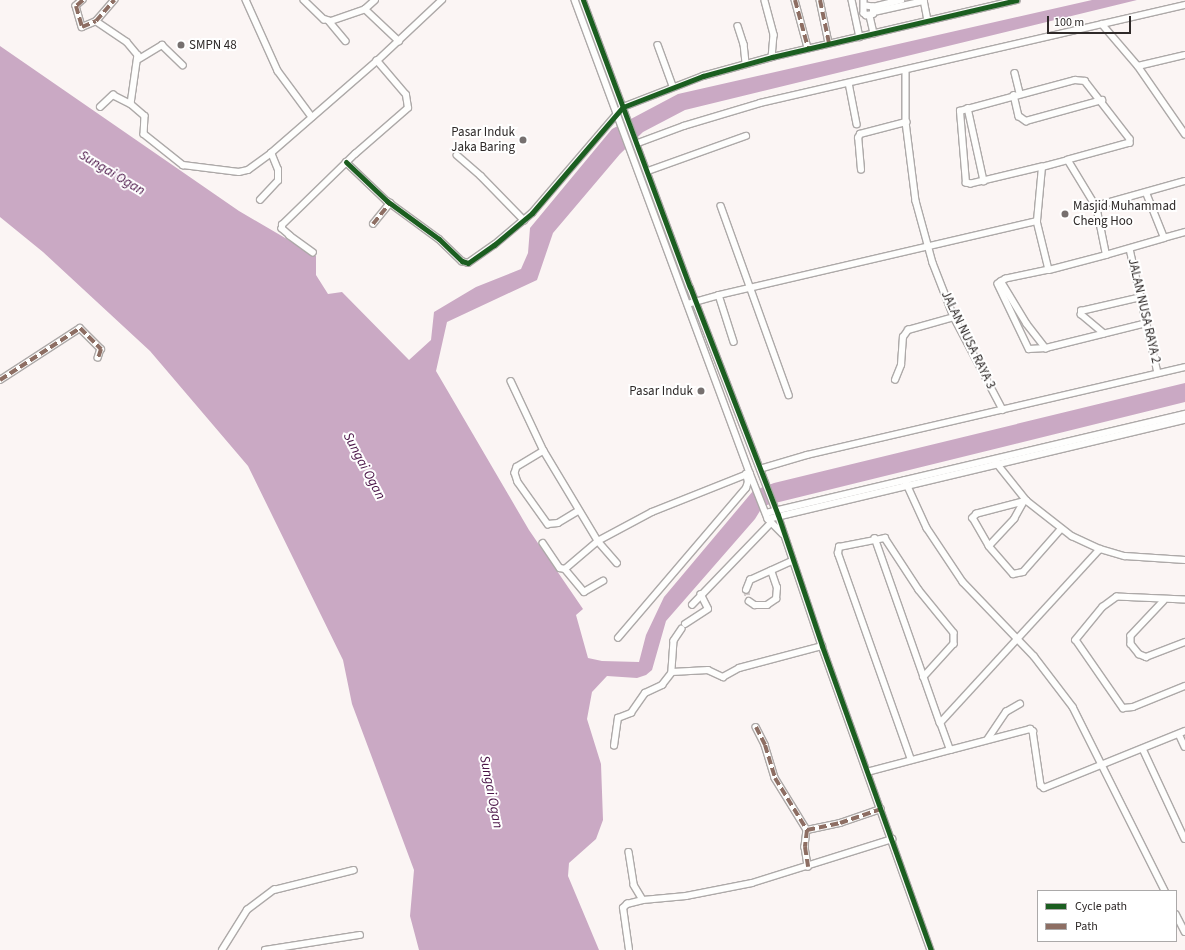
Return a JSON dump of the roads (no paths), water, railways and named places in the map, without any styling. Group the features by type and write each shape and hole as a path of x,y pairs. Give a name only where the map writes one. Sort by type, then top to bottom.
{"street":[{"path":"83,0 76,6 82,27 96,21 114,0"},
{"path":"246,0 278,71 312,117"},
{"path":"304,0 329,21 346,41"},
{"path":"329,21 345,18 365,9 375,0"},
{"path":"575,0 622,121 748,474 756,488 770,521 783,534"},
{"path":"583,0 648,171 695,301 775,506 792,561 931,950"},
{"path":"795,0 808,48"},
{"path":"820,0 829,44"},
{"path":"852,0 860,37"},
{"path":"872,11 901,0"},
{"path":"865,3 864,13 924,0 928,21"},
{"path":"346,162 390,203 426,228 465,263 475,259 524,220 572,169 623,107 673,86 746,64 808,48 1016,0"},
{"path":"100,107 113,95 131,104 145,116 144,134 183,166 239,172 248,170 271,154 377,61 399,41 437,1"},
{"path":"765,1 774,35 772,57"},
{"path":"865,3 872,11 874,34"},
{"path":"637,142 760,103 1185,5"},
{"path":"365,9 399,41"},
{"path":"96,21 127,42 139,59 131,104"},
{"path":"1102,24 1138,66 1185,134"},
{"path":"738,26 744,44 746,64"},
{"path":"139,59 162,45 183,65"},
{"path":"658,45 673,86"},
{"path":"1138,66 1185,54"},
{"path":"313,253 282,229 282,225 346,162 408,108 406,95 377,61"},
{"name":"JALAN NUSA RAYA 3","path":"906,70 906,122 916,201 929,246 954,317 1003,410"},
{"path":"1015,72 1019,116 1026,121 1102,100"},
{"path":"1082,80 1102,100 1130,138 1130,143 984,181 971,184 965,182 959,113 961,110 1017,94 1082,80"},
{"path":"849,83 857,124"},
{"path":"968,108 984,181"},
{"path":"861,170 858,138 860,134 906,122"},
{"path":"648,171 746,136"},
{"path":"260,200 278,181 278,170 271,154"},
{"path":"457,155 481,176 524,220"},
{"path":"1068,160 1096,206 1106,255"},
{"path":"1042,167 1037,221 1049,270"},
{"path":"1096,206 1185,181"},
{"path":"1146,193 1164,238"},
{"path":"373,224 390,203"},
{"path":"721,206 749,288 789,395"},
{"path":"688,304 719,295 1037,221"},
{"path":"1001,281 1130,249 1145,242 1185,232"},
{"name":"JALAN NUSA RAYA 2","path":"1130,249 1158,373"},
{"path":"1001,281 998,288 1026,346 1032,349 1046,348 1147,323"},
{"path":"1001,281 1028,324 1046,348"},
{"path":"719,295 734,342"},
{"path":"1104,334 1081,315 1081,311 1141,297"},
{"path":"895,380 901,365 903,337 908,330 954,317"},
{"path":"0,380 78,328 101,349 98,358"},
{"path":"760,469 807,455 1185,367"},
{"path":"511,381 544,451 578,511 598,541 617,563"},
{"path":"692,605 770,521 778,515 1185,414"},
{"path":"995,461 1185,420"},
{"path":"544,451 517,467 515,474 518,482 548,524 558,523 578,511"},
{"path":"995,461 1025,502 1061,529 1100,549 1137,558 1185,560"},
{"path":"565,569 598,541 652,512 748,474"},
{"path":"618,638 746,488 748,474"},
{"path":"765,510 775,506 905,483"},
{"path":"905,483 927,528 963,582 1034,656 1063,692 1103,765 1165,890"},
{"path":"1025,502 974,515 973,520 989,546 1012,573 1017,574 1061,529"},
{"path":"989,546 1014,519 1025,502"},
{"path":"911,760 838,554 841,546 875,538 886,540 919,590 955,635 954,644 924,677"},
{"path":"875,538 950,750"},
{"path":"543,543 560,568 565,569 584,592 603,581"},
{"path":"940,723 1100,549"},
{"path":"746,590 750,580 792,561"},
{"path":"749,601 755,605 767,605 776,599 777,588 771,571"},
{"path":"614,746 618,718 631,713 645,693 662,685 672,672 674,641 683,627 708,609 701,595"},
{"path":"1185,600 1164,601 1117,597 1103,607 1076,640 1123,708 1133,707 1185,686"},
{"path":"1164,601 1131,636 1131,644 1140,654 1146,657 1185,642"},
{"path":"672,672 708,670 723,677 739,668 822,646"},
{"path":"987,740 1006,712 1020,704"},
{"path":"756,727 765,745 775,778 807,830 805,847 808,867"},
{"path":"867,772 1026,729 1033,731 1042,787 1103,765 1185,731"},
{"path":"1179,734 1185,747"},
{"path":"1143,749 1185,839"},
{"path":"807,830 840,823 881,809"},
{"path":"629,950 623,908 631,903 643,900 686,896 752,883 808,867 892,839"},
{"path":"629,852 634,885 643,900"},
{"path":"222,950 247,910 274,890 354,870"},
{"path":"1177,916 1185,932"},
{"path":"265,950 360,934"}],"water":[{"name":"Sungai Ogan","path":"1092,0 1137,0 685,110 643,132 620,154 553,233 537,280 447,322 436,371 529,530 583,609 576,615 588,658 602,661 639,662 646,635 664,597 753,491 774,483 1185,383 1185,402 763,506 755,519 666,621 652,670 646,675 637,678 607,676 592,692 587,719 601,764 603,820 596,839 569,863 568,876 599,950 419,950 410,916 414,870 352,704 343,660 248,466 150,351 43,252 0,217 0,46 239,211 316,256 316,275 328,294 342,292 409,360 431,340 434,312 476,287 521,269 528,253 530,228 612,129 678,94"}],"tunnel":[{"path":"746,590 749,601"}],"place":[{"name":"SMPN 48","path":"181,45"},
{"name":"Pasar Induk Jaka Baring","path":"523,140"},
{"name":"Masjid Muhammad Cheng Hoo","path":"1065,214"},
{"name":"Pasar Induk","path":"701,391"}]}
